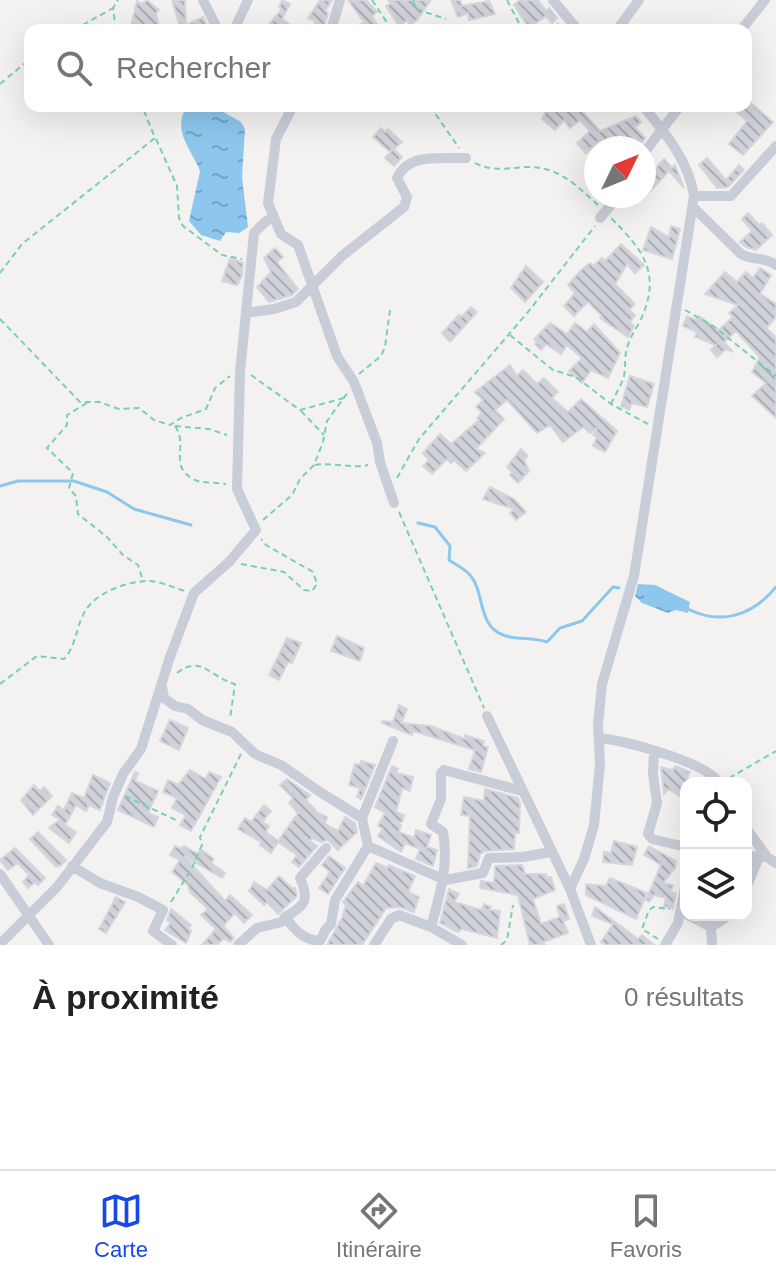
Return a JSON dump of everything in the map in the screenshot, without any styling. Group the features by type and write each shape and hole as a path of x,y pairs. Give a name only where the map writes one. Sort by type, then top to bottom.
{"street":[{"path":"203,0 215,24"},
{"path":"237,24 248,0"},
{"path":"333,24 340,0"},
{"path":"553,0 573,24"},
{"path":"621,24 639,0"},
{"path":"746,24 765,0"},
{"path":"290,112 276,139 268,203 281,234 298,245 337,356 354,382 377,443 394,503"},
{"path":"570,889 584,859 594,825 602,684 634,576 694,202 688,171 648,112"},
{"path":"656,137 675,112"},
{"path":"694,202 731,196 776,146"},
{"path":"246,313 296,302 342,256 404,207 407,197 397,178 413,160 466,158"},
{"path":"694,202 741,254 748,259 760,257 776,265"},
{"path":"603,215 609,208"},
{"path":"0,944 57,887 107,822 123,774 141,749 194,593 229,562 256,530 237,489 240,372 254,233 273,217"},
{"path":"162,685 164,698 188,709 202,720 232,732 255,754 281,765 362,818"},
{"path":"487,716 570,889 591,945"},
{"path":"600,738 628,742 704,769 716,777"},
{"path":"285,917 308,940 320,941 331,924 335,900 368,846 362,818 393,741"},
{"path":"654,752 657,803 648,834 652,839 680,846"},
{"path":"431,927 445,880 443,832 431,824 441,799 442,771 522,791"},
{"path":"752,837 767,859 752,880"},
{"path":"368,846 445,880 483,873 489,858 551,852"},
{"path":"238,945 257,928 282,922 298,909 305,901 306,892 300,878 326,848"},
{"path":"72,866 100,883 163,910 153,931 172,945"},
{"path":"0,874 49,945"},
{"path":"374,945 395,916 404,915 462,945"},
{"path":"665,944 680,920"},
{"path":"700,921 711,927"},
{"path":"711,927 720,921"},
{"path":"711,927 712,945"}],"path":[{"path":"85,24 113,8 118,0"},
{"path":"372,0 388,24"},
{"path":"413,0 416,9 446,19"},
{"path":"507,0 519,24"},
{"path":"113,8 115,24"},
{"path":"558,24 569,19"},
{"path":"0,84 24,64"},
{"path":"144,112 177,186 179,218 183,226 222,255 252,260"},
{"path":"434,112 466,158 483,167 509,170 535,167 568,177 603,215 634,242 650,272 651,289 627,345 624,376 611,404"},
{"path":"0,273 22,244 155,138"},
{"path":"390,491 419,439 509,334 603,215"},
{"path":"678,305 713,326 776,376"},
{"path":"229,562 284,572 304,590 312,591 317,584 313,572 266,545 256,530 264,518 292,495 300,479 314,465 327,421 358,374 381,356 390,310"},
{"path":"0,319 80,402 119,409 139,408 154,420 170,425 238,436"},
{"path":"509,334 543,363 576,377 611,404 658,430"},
{"path":"170,425 206,409 215,388 227,377 240,372 255,376 300,410 324,435"},
{"path":"300,410 344,398"},
{"path":"89,402 67,415 67,425 47,448 71,469 73,478 69,488 76,496 78,514 138,565 143,582"},
{"path":"175,426 181,434 182,446 178,455 179,464 184,470 193,479 214,481 237,489"},
{"path":"314,465 334,462 360,467 380,462"},
{"path":"394,503 416,546 487,716"},
{"path":"0,684 37,656 64,659 71,651 84,611 91,602 115,589 149,581 194,593"},
{"path":"162,685 188,665 196,664 222,681 235,684 230,720 232,732"},
{"path":"163,910 192,868 202,845 200,837 245,746"},
{"path":"730,777 776,751"},
{"path":"113,797 121,794 178,821"},
{"path":"501,945 507,940 513,905"},
{"path":"665,944 642,929 649,910 653,907 680,912"}],"water":[{"path":"184,112 224,112 241,122 245,129 242,177 248,227 239,233 226,232 220,241 201,235 189,221 200,171 184,140"},
{"path":"638,584 655,585 690,602 688,613 676,610 668,613 642,603 635,596"}],"building":[{"path":"147,0 159,10 156,13 158,24 131,24 137,1 142,4"},
{"path":"172,0 185,0 186,24 179,24"},
{"path":"282,0 290,4 282,19 289,24 269,24 282,9 279,7"},
{"path":"320,0 332,0 325,11 328,13 325,24 314,24 316,22 308,18"},
{"path":"348,0 366,0 377,12 372,16 377,24 361,24 364,22"},
{"path":"388,0 431,0 411,24 407,20 398,24 386,6 391,3"},
{"path":"451,0 460,0 462,6 489,1 495,14 469,20 468,13 458,17"},
{"path":"520,0 538,0 546,11 549,8 557,18 552,23 546,16 535,24 526,24 514,5"},
{"path":"203,17 206,24 188,24"},
{"path":"752,104 773,122 743,155 729,144 747,121 736,112 752,112"},
{"path":"545,112 583,112 600,131 636,116 641,122 635,127 643,136 585,136 590,131 580,120 570,128 564,120 555,130 542,119"},
{"path":"381,128 385,132 388,129 402,142 394,149 402,157 394,166 385,158 392,150 390,152 373,137"},
{"path":"584,137 584,151 577,143"},
{"path":"707,158 726,180 739,165 744,170 728,187 717,188 699,165"},
{"path":"664,159 672,168 675,165 684,188 669,171 656,185 656,168"},
{"path":"748,213 772,235 756,250 740,242 752,231 742,219"},
{"path":"671,226 680,229 672,259 643,250 651,227 669,237"},
{"path":"621,244 644,265 635,273 627,264 615,284 635,304 629,310 635,315 630,322 634,326 628,337 600,318 602,316 588,302 574,316 564,306 575,293 568,285 580,271 602,258 605,261"},
{"path":"275,248 283,257 277,262 298,289 292,295 269,302 257,287 271,272 264,258"},
{"path":"230,258 243,263 242,276 237,285 222,281"},
{"path":"526,266 543,282 525,302 511,288"},
{"path":"760,268 771,275 760,294 776,304 776,317 766,328 776,337 776,418 752,396 766,383 752,372 760,357 736,331 724,342 733,352 726,349 717,357 711,350 716,345 695,337 697,332 683,326 687,316 696,320 699,316 719,330 733,317 729,313 738,305 705,294 725,272 737,282 746,272 753,278"},
{"path":"471,307 477,312 450,342 442,333"},
{"path":"550,323 567,334 575,323 587,332 594,324 620,353 608,378 591,370 582,383 569,371 582,358 567,345 561,354 546,344 541,350 534,339"},
{"path":"510,365 517,376 523,370 537,384 544,378 558,392 552,398 568,412 581,399 617,431 605,452 593,446 597,428 590,433 583,427 563,442 550,425 537,433 507,400 495,410 504,419 476,449 485,453 466,471 454,460 451,463 447,459 432,474 423,466 429,460 423,453 440,434 451,444 479,420 477,418 482,413 476,407 483,400 475,392"},
{"path":"630,376 654,384 647,407 632,403 629,410 621,406"},
{"path":"521,449 528,456 524,460 529,471 518,483 507,467"},
{"path":"490,487 514,499 526,512 516,520 510,513 514,509 483,499"},
{"path":"337,636 364,648 360,661 331,651"},
{"path":"287,638 301,643 292,663 288,662 279,680 269,675"},
{"path":"399,705 407,709 401,723 431,726 465,739 465,735 484,741 483,746 488,747 481,772 469,769 475,750 413,731 412,735 382,723 393,722"},
{"path":"170,720 188,728 179,750 160,741"},
{"path":"361,761 375,765 361,799 357,797 360,788 349,785 355,764 360,765"},
{"path":"392,766 398,769 396,773 413,777 410,791 402,788 396,812 404,815 402,822 391,822 401,825 399,832 414,838 416,830 431,835 427,847 437,850 433,866 416,859 420,849 405,843 401,852 378,836 383,829 378,826 385,813 375,807"},
{"path":"675,766 690,772 687,777 680,777 680,796 668,789 664,794 661,767 673,770"},
{"path":"190,770 206,779 209,772 221,777 191,831 180,825 186,815 172,808 177,798 163,792 168,780 178,785"},
{"path":"135,772 138,773 135,781 158,791 148,813 158,817 154,827 118,810"},
{"path":"93,775 110,783 100,810 89,805 86,811 76,805 65,825 76,832 69,843 49,828 60,819 52,815 58,806 64,810 72,793 84,798"},
{"path":"287,779 310,795 306,800 318,813 327,817 325,824 338,831 345,817 355,823 357,832 338,850 328,840 321,842 312,838 310,841 317,846 299,867 292,862 297,855 278,842 271,853 260,845 261,842 238,829 245,818 251,822 264,805 271,811 262,822 269,826 266,832 278,841 298,813 289,803 293,798 280,785"},
{"path":"34,785 40,791 44,787 52,796 33,815 21,800"},
{"path":"485,789 518,798 519,833 515,833 514,849 485,851 480,854 477,866 468,868 470,816 461,815 464,797 484,801"},
{"path":"38,832 66,860 60,866 56,867 30,839"},
{"path":"614,841 637,847 632,865 603,862 604,852 611,853"},
{"path":"175,846 182,849 184,846 198,854 200,849 214,859 211,863 225,873 222,878 184,856 225,901 230,895 252,915 244,923 235,913 223,926 234,938 230,942 224,938 217,945 202,945 216,929 201,915 208,909 190,892 188,885 172,872 180,860 170,855"},
{"path":"649,846 676,861 675,868 663,883 673,885 671,892 676,893 673,909 664,906 666,898 654,895 649,902 646,900 661,865 644,855"},
{"path":"15,848 45,878 38,885 35,882 28,888 23,882 29,875 18,863 8,870 0,860"},
{"path":"329,856 345,868 328,894 319,888 330,872 322,865"},
{"path":"376,863 415,876 408,892 419,897 414,912 399,907 386,908 362,945 327,945 342,918 346,905 343,902 358,882 363,886"},
{"path":"522,865 525,874 546,874 547,878 551,877 555,890 533,899 541,924 560,917 557,906 564,904 569,919 563,921 568,933 543,942 545,945 530,945 518,895 480,888 481,881 494,883 495,866"},
{"path":"279,876 295,888 297,896 278,914 267,902 264,905 249,891 254,882 267,890"},
{"path":"610,878 647,893 636,919 586,895 586,884 606,886"},
{"path":"449,889 459,894 454,902 481,910 484,904 491,907 489,910 500,911 497,938 462,929 458,932 440,923"},
{"path":"116,897 125,902 106,933 99,929"},
{"path":"595,907 638,939 642,935 654,945 605,945 601,942 613,924 592,916"},
{"path":"171,909 191,925 186,943 165,930 171,922 167,920"}],"waterway":[{"path":"0,486 18,481 74,481 107,492 134,509 191,525"},
{"path":"418,523 435,527 450,546 449,560 470,575 489,624 503,635 547,642 560,628 582,621 613,587 619,588"},
{"path":"688,609 712,617 736,615 757,605 776,587"}]}
